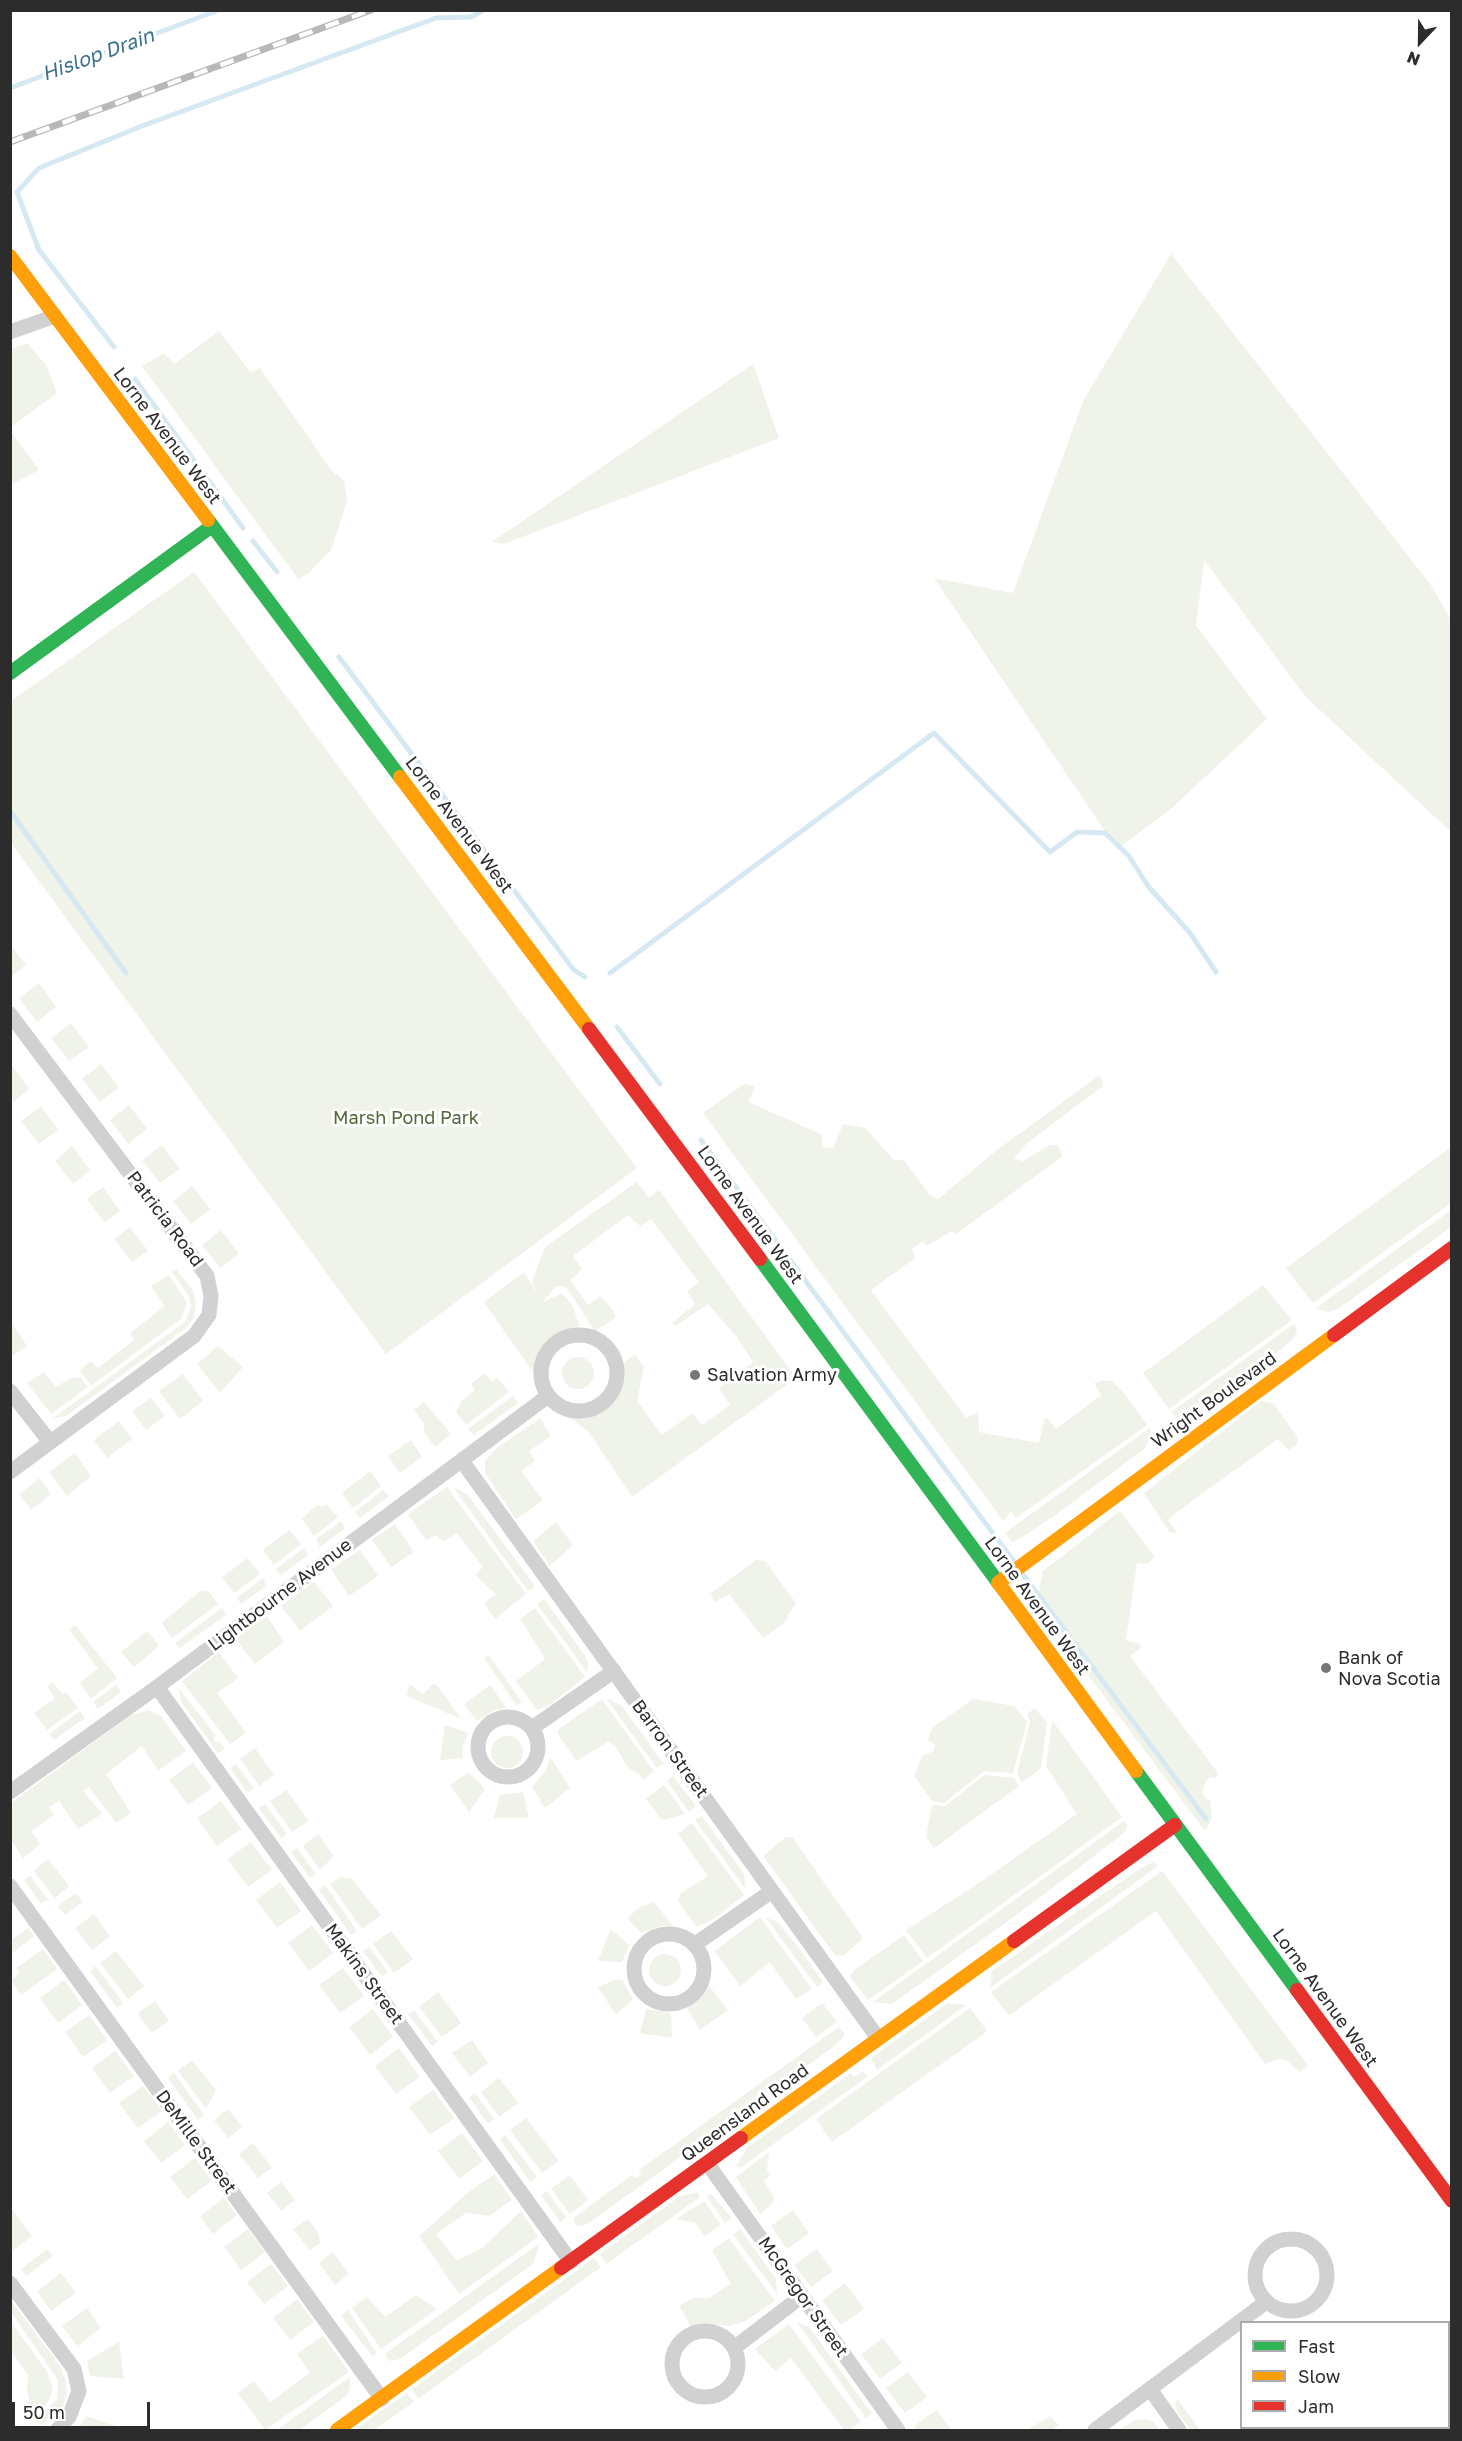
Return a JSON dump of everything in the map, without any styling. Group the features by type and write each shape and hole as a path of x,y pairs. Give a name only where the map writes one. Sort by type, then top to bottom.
{"main road":[{"name":"Lorne Avenue West","path":"10,256 666,1131 1452,2201"},
{"path":"10,673 212,526"},
{"name":"Wright Boulevard","path":"998,1583 1452,1248"},
{"name":"Queensland Road","path":"337,2430 1175,1825"}],"street":[{"path":"10,332 55,316"},
{"name":"Patricia Road","path":"10,1014 207,1275 211,1296 209,1315 194,1336 10,1472"},
{"path":"586,1336 598,1340 608,1348 614,1357 617,1380 606,1401 595,1408 576,1411 558,1405 548,1395 542,1383 544,1359 561,1340 586,1336"},
{"path":"10,1391 50,1442"},
{"name":"Lightbourne Avenue","path":"10,1792 157,1687 548,1395"},
{"name":"Barron Street","path":"462,1461 878,2038"},
{"path":"532,1728 614,1671"},
{"name":"Makins Street","path":"157,1687 571,2262"},
{"path":"515,1716 532,1728 539,1746 538,1755 527,1771 505,1777 495,1774 482,1762 478,1744 488,1724 496,1719 515,1716"},
{"name":"DeMille Street","path":"10,1886 382,2399"},
{"path":"694,1945 772,1891"},
{"path":"673,1934 694,1945 703,1964 702,1978 690,1996 676,2003 663,2003 641,1990 636,1980 634,1963 646,1942 656,1936 673,1934"},
{"name":"McGregor Street","path":"707,2163 898,2430"},
{"path":"1280,2239 1299,2239 1319,2251 1325,2262 1326,2282 1322,2294 1314,2303 1301,2310 1289,2311 1266,2302 1257,2287 1254,2269 1258,2257 1270,2244 1280,2239"},
{"path":"10,2283 74,2369 80,2391 69,2417 57,2430"},
{"path":"734,2348 802,2296"},
{"path":"1241,2321 1266,2302"},
{"path":"1095,2430 1240,2322"},
{"path":"696,2331 718,2333 734,2348 738,2359 734,2380 718,2395 696,2397 678,2385 670,2364 678,2343 696,2331"},
{"path":"1150,2389 1179,2430"}],"green space":[{"path":"1171,254 1431,585 1451,620 1451,832 1306,697 1204,560 1196,626 1267,719 1172,808 1117,849 934,578 1013,593 1084,399"},
{"path":"219,331 250,372 260,368 332,471 344,481 347,501 331,550 309,573 298,579 142,366 164,353 174,364"},
{"path":"27,343 46,365 57,393 11,427 11,349"},
{"path":"753,364 779,438 504,544 492,542"},
{"path":"11,431 39,470 10,485"},
{"name":"Marsh Pond Park","path":"194,572 637,1168 386,1354 11,843 11,701"},
{"path":"11,945 26,965 11,977"},
{"path":"39,983 56,1007 37,1022 19,998"},
{"path":"71,1023 89,1047 69,1061 51,1038"},
{"path":"11,1064 29,1089 14,1102 11,1097"},
{"path":"101,1064 119,1087 100,1102 82,1079"},
{"path":"1100,1075 1103,1086 1026,1144 1014,1159 1023,1161 1050,1145 1058,1145 1063,1156 956,1234 952,1231 927,1246 922,1241 912,1249 915,1258 871,1290 966,1418 978,1412 979,1432 1039,1443 1044,1420 1047,1418 1056,1429 1101,1395 1094,1383 1102,1381 1112,1381 1147,1425 1016,1518 1011,1511 1003,1521 703,1113 744,1084 751,1085 755,1088 748,1102 821,1134 823,1147 833,1148 843,1124 865,1128 894,1160 904,1160 929,1194 938,1199 997,1150"},
{"path":"129,1105 147,1129 128,1144 110,1120"},
{"path":"41,1106 58,1130 39,1144 21,1121"},
{"path":"162,1145 180,1169 160,1183 142,1160"},
{"path":"72,1146 90,1170 73,1184 55,1161"},
{"path":"1451,1147 1451,1203 1313,1303 1286,1268"},
{"path":"637,1182 649,1198 659,1190 796,1378 632,1497 588,1431 566,1415 592,1415 602,1410 619,1389 621,1365 635,1354 644,1367 637,1401 662,1435 693,1413 702,1425 730,1405 719,1388 753,1362 736,1336 708,1304 676,1326 672,1323 695,1304 687,1291 699,1282 651,1219 640,1226 628,1215 573,1256 582,1270 570,1280 588,1305 601,1296 614,1311 615,1318 595,1331 566,1287 556,1286 543,1302 562,1293 572,1305 580,1326 549,1343 533,1372 484,1302 524,1272 538,1295 532,1282 545,1247"},
{"path":"192,1186 210,1209 191,1224 173,1201"},
{"path":"103,1187 120,1211 105,1223 87,1199"},
{"path":"1451,1210 1451,1227 1338,1309 1328,1312 1316,1308"},
{"path":"130,1227 148,1251 132,1262 114,1239"},
{"path":"221,1230 239,1254 220,1268 202,1245"},
{"path":"177,1270 193,1290 196,1304 194,1318 186,1328 66,1416 52,1419 185,1322 191,1307 189,1296 172,1272"},
{"path":"169,1275 187,1303 182,1318 91,1386 80,1371 90,1361 98,1368 134,1340 130,1333 165,1306 151,1286"},
{"path":"1263,1285 1292,1320 1169,1409 1143,1373"},
{"path":"11,1322 27,1346 10,1357"},
{"path":"1294,1324 1297,1330 1294,1338 1268,1360 1187,1418 1177,1417 1171,1412"},
{"path":"218,1346 243,1367 220,1393 197,1364"},
{"path":"578,1357 590,1361 594,1373 590,1385 578,1389 566,1385 562,1373 566,1361"},
{"path":"44,1372 56,1387 71,1378 80,1377 88,1387 51,1414 27,1383"},
{"path":"485,1373 492,1382 497,1377 509,1392 466,1425 456,1412 461,1401 475,1390 471,1384"},
{"path":"183,1374 203,1401 180,1419 159,1391"},
{"path":"513,1396 518,1403 474,1435 468,1429"},
{"path":"151,1398 165,1416 146,1430 132,1411"},
{"path":"1261,1401 1272,1403 1276,1407 1297,1436 1297,1445 1288,1450 1278,1439 1177,1512 1168,1520 1177,1532 1170,1533 1144,1493"},
{"path":"424,1402 451,1434 435,1447 423,1430 425,1425 414,1410"},
{"path":"540,1418 551,1436 529,1451 535,1461 521,1471 543,1500 516,1519 485,1473 485,1461 496,1449"},
{"path":"119,1421 132,1439 107,1458 94,1440"},
{"path":"1150,1428 1152,1435 1145,1448 1054,1516 1016,1541 1012,1542 1005,1533"},
{"path":"411,1440 422,1457 400,1473 388,1456"},
{"path":"75,1453 91,1476 67,1496 49,1472"},
{"path":"370,1471 381,1486 353,1508 342,1493"},
{"path":"40,1478 51,1494 31,1510 19,1494"},
{"path":"447,1487 526,1594 495,1619 484,1603 496,1594 475,1575 483,1567 457,1533 443,1541 436,1535 426,1540 408,1514"},
{"path":"453,1487 467,1494 535,1586 528,1591"},
{"path":"383,1490 389,1496 360,1518 355,1512"},
{"path":"326,1504 338,1517 314,1536 302,1519 317,1505 322,1507"},
{"path":"1120,1511 1155,1557 1147,1564 1137,1563 1126,1640 1140,1644 1141,1648 1130,1656 1218,1773 1216,1779 1210,1777 1206,1781 1202,1792 1206,1799 1210,1800 1212,1819 1205,1831 1047,1620 1039,1592 1043,1571"},
{"path":"341,1521 345,1528 320,1547 316,1539"},
{"path":"556,1522 573,1545 550,1566 533,1541"},
{"path":"395,1524 414,1552 391,1567 372,1540"},
{"path":"289,1530 301,1544 274,1565 263,1550"},
{"path":"304,1548 308,1555 281,1575 276,1569"},
{"path":"360,1550 378,1576 349,1596 331,1569"},
{"path":"248,1558 260,1574 234,1593 222,1577"},
{"path":"756,1560 765,1561 796,1603 783,1624 763,1638 729,1594 715,1602 710,1594"},
{"path":"263,1578 266,1586 241,1604 237,1598"},
{"path":"314,1582 333,1606 300,1631 281,1606"},
{"path":"200,1591 208,1591 218,1604 172,1638 162,1623"},
{"path":"544,1599 586,1657 587,1672 537,1604"},
{"path":"222,1608 226,1615 180,1648 175,1643"},
{"path":"535,1608 585,1677 548,1706 537,1710 516,1681 545,1659 520,1619"},
{"path":"267,1616 284,1642 255,1664 235,1639"},
{"path":"75,1625 117,1678 91,1699 80,1682 98,1669 69,1629"},
{"path":"147,1631 159,1646 134,1667 121,1652"},
{"path":"219,1652 238,1678 217,1693 246,1733 230,1744 182,1681"},
{"path":"489,1655 522,1702 517,1706 484,1658"},
{"path":"53,1682 62,1694 66,1692 78,1708 47,1730 34,1713 55,1698 47,1686"},
{"path":"434,1683 461,1719 407,1696 409,1684 423,1694"},
{"path":"116,1685 121,1692 98,1709 93,1702"},
{"path":"490,1685 507,1709 495,1710 477,1721 464,1704"},
{"path":"178,1687 216,1736 213,1738 216,1743 219,1741 225,1749 218,1753 182,1703"},
{"path":"602,1699 654,1771 643,1780 639,1774 629,1769 615,1746 608,1742 576,1761 557,1733 559,1729"},
{"path":"973,1699 1014,1706 1027,1722 1013,1773 984,1771 944,1803 932,1801 914,1776 922,1756 934,1751 935,1744 928,1740 932,1728"},
{"path":"607,1700 622,1706 664,1764 657,1768"},
{"path":"1035,1708 1047,1723 1041,1768 1022,1783 1017,1773 1030,1722 1027,1714"},
{"path":"148,1710 161,1716 186,1751 158,1771 142,1746 106,1774 131,1813 116,1823 89,1787 83,1791 102,1814 78,1829 59,1801 49,1807 54,1815 31,1831 40,1844 23,1858 11,1840 11,1803 131,1715"},
{"path":"80,1711 85,1718 54,1740 49,1734"},
{"path":"1052,1720 1122,1817 927,1958 906,1930 982,1881 1077,1814 1046,1766"},
{"path":"445,1725 468,1733 463,1747 463,1758 440,1760"},
{"path":"507,1736 518,1741 523,1752 518,1763 507,1768 496,1763 491,1752 496,1741"},
{"path":"255,1748 274,1775 259,1786 240,1759"},
{"path":"550,1757 570,1788 545,1808 532,1787 546,1770"},
{"path":"193,1762 212,1788 188,1805 169,1780"},
{"path":"236,1764 254,1788 248,1793 230,1768"},
{"path":"469,1772 485,1789 469,1812 450,1785"},
{"path":"984,1775 1014,1778 1019,1786 934,1848 926,1837 932,1805 945,1806"},
{"path":"673,1776 696,1806 689,1812 667,1781"},
{"path":"664,1785 685,1814 662,1820 646,1799"},
{"path":"286,1790 309,1821 292,1832 270,1801"},
{"path":"523,1792 529,1818 494,1818 500,1795"},
{"path":"221,1801 241,1829 217,1846 197,1818"},
{"path":"265,1804 287,1834 281,1838 259,1808"},
{"path":"702,1816 744,1874 746,1890 695,1820"},
{"path":"1124,1821 1128,1826 1124,1833 1034,1902 892,2004 873,2002"},
{"path":"692,1823 744,1895 715,1918 697,1927 678,1901 680,1894 708,1876 678,1834"},
{"path":"318,1834 334,1856 320,1870 303,1846"},
{"path":"786,1837 792,1837 863,1938 843,1956 835,1955 763,1856"},
{"path":"251,1842 272,1870 248,1887 227,1859"},
{"path":"297,1848 316,1874 310,1878 291,1852"},
{"path":"48,1859 69,1886 55,1898 33,1871"},
{"path":"1153,1862 1158,1866 990,1988 992,1971 1139,1869"},
{"path":"1162,1871 1308,2065 1300,2072 1287,2061 1279,2059 1265,2064 1156,1911 1011,2014 1008,2015 991,1992"},
{"path":"30,1875 48,1900 41,1904 24,1880"},
{"path":"341,1877 351,1878 381,1915 362,1929 330,1884"},
{"path":"280,1882 301,1911 277,1928 256,1900"},
{"path":"325,1885 357,1931 351,1935 319,1890"},
{"path":"76,1893 83,1902 65,1915 58,1906"},
{"path":"654,1902 674,1927 661,1926 641,1933 627,1918 640,1907"},
{"path":"94,1914 110,1936 92,1950 75,1928"},
{"path":"760,1917 812,1989 796,1999 770,1962 740,1986 715,1951"},
{"path":"766,1918 778,1922 798,1947 823,1982 817,1987"},
{"path":"312,1925 333,1953 309,1971 288,1943"},
{"path":"28,1928 34,1936 11,1954 11,1940"},
{"path":"611,1929 629,1945 622,1962 598,1961"},
{"path":"391,1931 413,1959 394,1973 373,1944"},
{"path":"904,1935 923,1961 868,2000 850,1977 853,1971"},
{"path":"369,1947 388,1972 382,1977 363,1951"},
{"path":"43,1949 57,1969 21,1995 11,1980 20,1973 16,1968"},
{"path":"116,1951 144,1986 128,1999 100,1963"},
{"path":"665,1954 676,1959 681,1970 676,1981 665,1986 654,1981 649,1970 654,1959"},
{"path":"96,1966 123,2003 117,2008 90,1971"},
{"path":"343,1968 364,1996 340,2013 319,1985"},
{"path":"64,1980 82,2005 58,2023 40,1998"},
{"path":"615,1980 622,1980 633,1999 616,2015 598,1987"},
{"path":"706,1982 728,2010 700,2030 687,2008 700,1995"},
{"path":"438,1992 461,2023 442,2037 419,2007"},
{"path":"155,2001 169,2021 151,2033 138,2013"},
{"path":"822,2003 837,2022 816,2037 802,2018"},
{"path":"948,2003 966,2005 877,2070 871,2058"},
{"path":"970,2008 986,2029 985,2033 832,2142 816,2119"},
{"path":"373,2009 393,2037 370,2055 349,2027"},
{"path":"646,2009 671,2013 672,2038 640,2033"},
{"path":"414,2010 438,2042 432,2046 408,2014"},
{"path":"89,2015 107,2040 83,2057 65,2032"},
{"path":"839,2027 844,2037 832,2048 590,2222 581,2226 575,2225 573,2218 632,2175 635,2179 641,2175 639,2170"},
{"path":"472,2040 488,2063 470,2077 452,2053"},
{"path":"399,2048 420,2077 396,2094 375,2066"},
{"path":"115,2051 134,2076 110,2093 92,2068"},
{"path":"192,2060 216,2090 206,2109 178,2071"},
{"path":"863,2071 867,2077 740,2168 736,2166 748,2147 851,2073 854,2077"},
{"path":"174,2073 204,2115 198,2120 168,2078"},
{"path":"499,2078 518,2103 499,2117 481,2092"},
{"path":"143,2086 162,2111 138,2128 119,2103"},
{"path":"433,2090 454,2118 430,2135 409,2107"},
{"path":"475,2093 494,2119 488,2124 469,2097"},
{"path":"228,2109 242,2127 228,2138 214,2120"},
{"path":"526,2118 559,2161 542,2173 510,2130"},
{"path":"168,2122 185,2145 161,2163 144,2141"},
{"path":"462,2133 483,2161 459,2179 438,2151"},
{"path":"505,2135 537,2177 530,2182 500,2139"},
{"path":"253,2143 272,2168 258,2178 239,2154"},
{"path":"769,2152 767,2171 770,2176 764,2181 774,2198 773,2203 760,2214 736,2177"},
{"path":"195,2158 212,2181 187,2199 170,2177"},
{"path":"494,2174 512,2200 489,2216 466,2213 436,2234 457,2261 482,2248 521,2211 538,2237 459,2294 419,2236 465,2195"},
{"path":"570,2175 588,2200 570,2214 551,2189"},
{"path":"281,2182 295,2200 281,2211 267,2193"},
{"path":"547,2191 566,2218 560,2222 541,2195"},
{"path":"698,2192 700,2197 606,2264 600,2254 680,2196"},
{"path":"711,2194 732,2218 725,2223 707,2197"},
{"path":"224,2198 237,2215 213,2234 200,2216"},
{"path":"704,2201 721,2225 705,2236 695,2223 676,2219"},
{"path":"11,2208 32,2236 11,2252"},
{"path":"793,2210 809,2233 787,2249 771,2226"},
{"path":"308,2219 318,2232 320,2243 310,2250 293,2229"},
{"path":"248,2229 265,2252 241,2270 224,2247"},
{"path":"740,2229 776,2279 777,2294 733,2235"},
{"path":"729,2238 775,2301 744,2322 729,2326 708,2324 691,2327 679,2306 693,2298 709,2298 731,2284 712,2250"},
{"path":"540,2243 533,2264 400,2359 389,2361 385,2354"},
{"path":"47,2249 53,2256 26,2276 21,2269"},
{"path":"817,2249 833,2271 811,2287 794,2265"},
{"path":"333,2252 349,2274 335,2285 319,2263"},
{"path":"594,2258 601,2267 418,2399 412,2389"},
{"path":"271,2264 288,2286 264,2304 247,2282"},
{"path":"61,2273 76,2293 51,2311 37,2291"},
{"path":"845,2283 864,2309 841,2325 822,2300"},
{"path":"416,2295 437,2309 381,2349 352,2308 367,2297 385,2317"},
{"path":"10,2299 60,2366 66,2381 67,2393 63,2406 41,2425 36,2419 57,2399 58,2380 11,2312"},
{"path":"297,2299 314,2322 290,2340 273,2318"},
{"path":"87,2308 101,2328 77,2346 62,2326"},
{"path":"348,2310 377,2353 373,2357 341,2316"},
{"path":"10,2321 46,2370 53,2387 45,2406 33,2414 26,2406 30,2401 27,2391 28,2375 11,2351"},
{"path":"797,2322 809,2327 872,2414 866,2418"},
{"path":"789,2324 861,2422 849,2430 844,2430 791,2358 775,2371 755,2349"},
{"path":"323,2336 349,2372 265,2430 238,2393 254,2381 270,2402 310,2373 297,2354"},
{"path":"883,2338 902,2363 880,2379 861,2354"},
{"path":"119,2342 124,2379 90,2376 87,2361"},
{"path":"908,2372 927,2397 905,2413 886,2388"},
{"path":"350,2377 350,2389 345,2397 299,2430 277,2430"},
{"path":"407,2393 414,2402 374,2430 354,2430"},
{"path":"1178,2400 1200,2430 1191,2430 1177,2412 1175,2402"},
{"path":"937,2410 951,2430 917,2430 914,2426"},
{"path":"86,2416 116,2426 114,2430 84,2430 79,2428"},
{"path":"1050,2416 1059,2425 1051,2430 1027,2430"},
{"path":"1145,2419 1153,2422 1160,2430 1119,2430 1135,2420"}],"waterway":[{"name":"Hislop Drain","path":"10,88 219,10"},
{"path":"114,347 39,250 17,192 39,168 142,126 436,18 471,17 484,10"},
{"path":"135,379 243,528"},
{"path":"253,541 277,572"},
{"path":"339,657 574,970 585,977"},
{"path":"610,973 934,733 1050,852 1077,832 1105,833 1129,856 1148,886 1190,933 1216,972"},
{"path":"10,811 126,973"},
{"path":"617,1027 660,1084"},
{"path":"701,1140 1015,1563"},
{"path":"1022,1573 1206,1819"}],"railway":[{"path":"10,142 371,10"}],"traffic: fast":[{"path":"208,520 400,777"},
{"path":"10,673 212,526"},
{"path":"760,1259 1000,1585"},
{"path":"1136,1771 1297,1990"}],"traffic: slow":[{"path":"10,256 208,520"},
{"path":"400,777 589,1029"},
{"path":"998,1583 1334,1335"},
{"path":"1000,1585 1136,1771"},
{"path":"741,2138 1014,1941"},
{"path":"337,2430 561,2268"}],"traffic: jam":[{"path":"589,1029 760,1259"},
{"path":"1334,1335 1452,1248"},
{"path":"1014,1941 1175,1825"},
{"path":"1297,1990 1452,2201"},
{"path":"561,2268 741,2138"}],"place":[{"name":"Salvation Army","path":"695,1375"},
{"name":"Bank of Nova Scotia","path":"1326,1668"}]}
